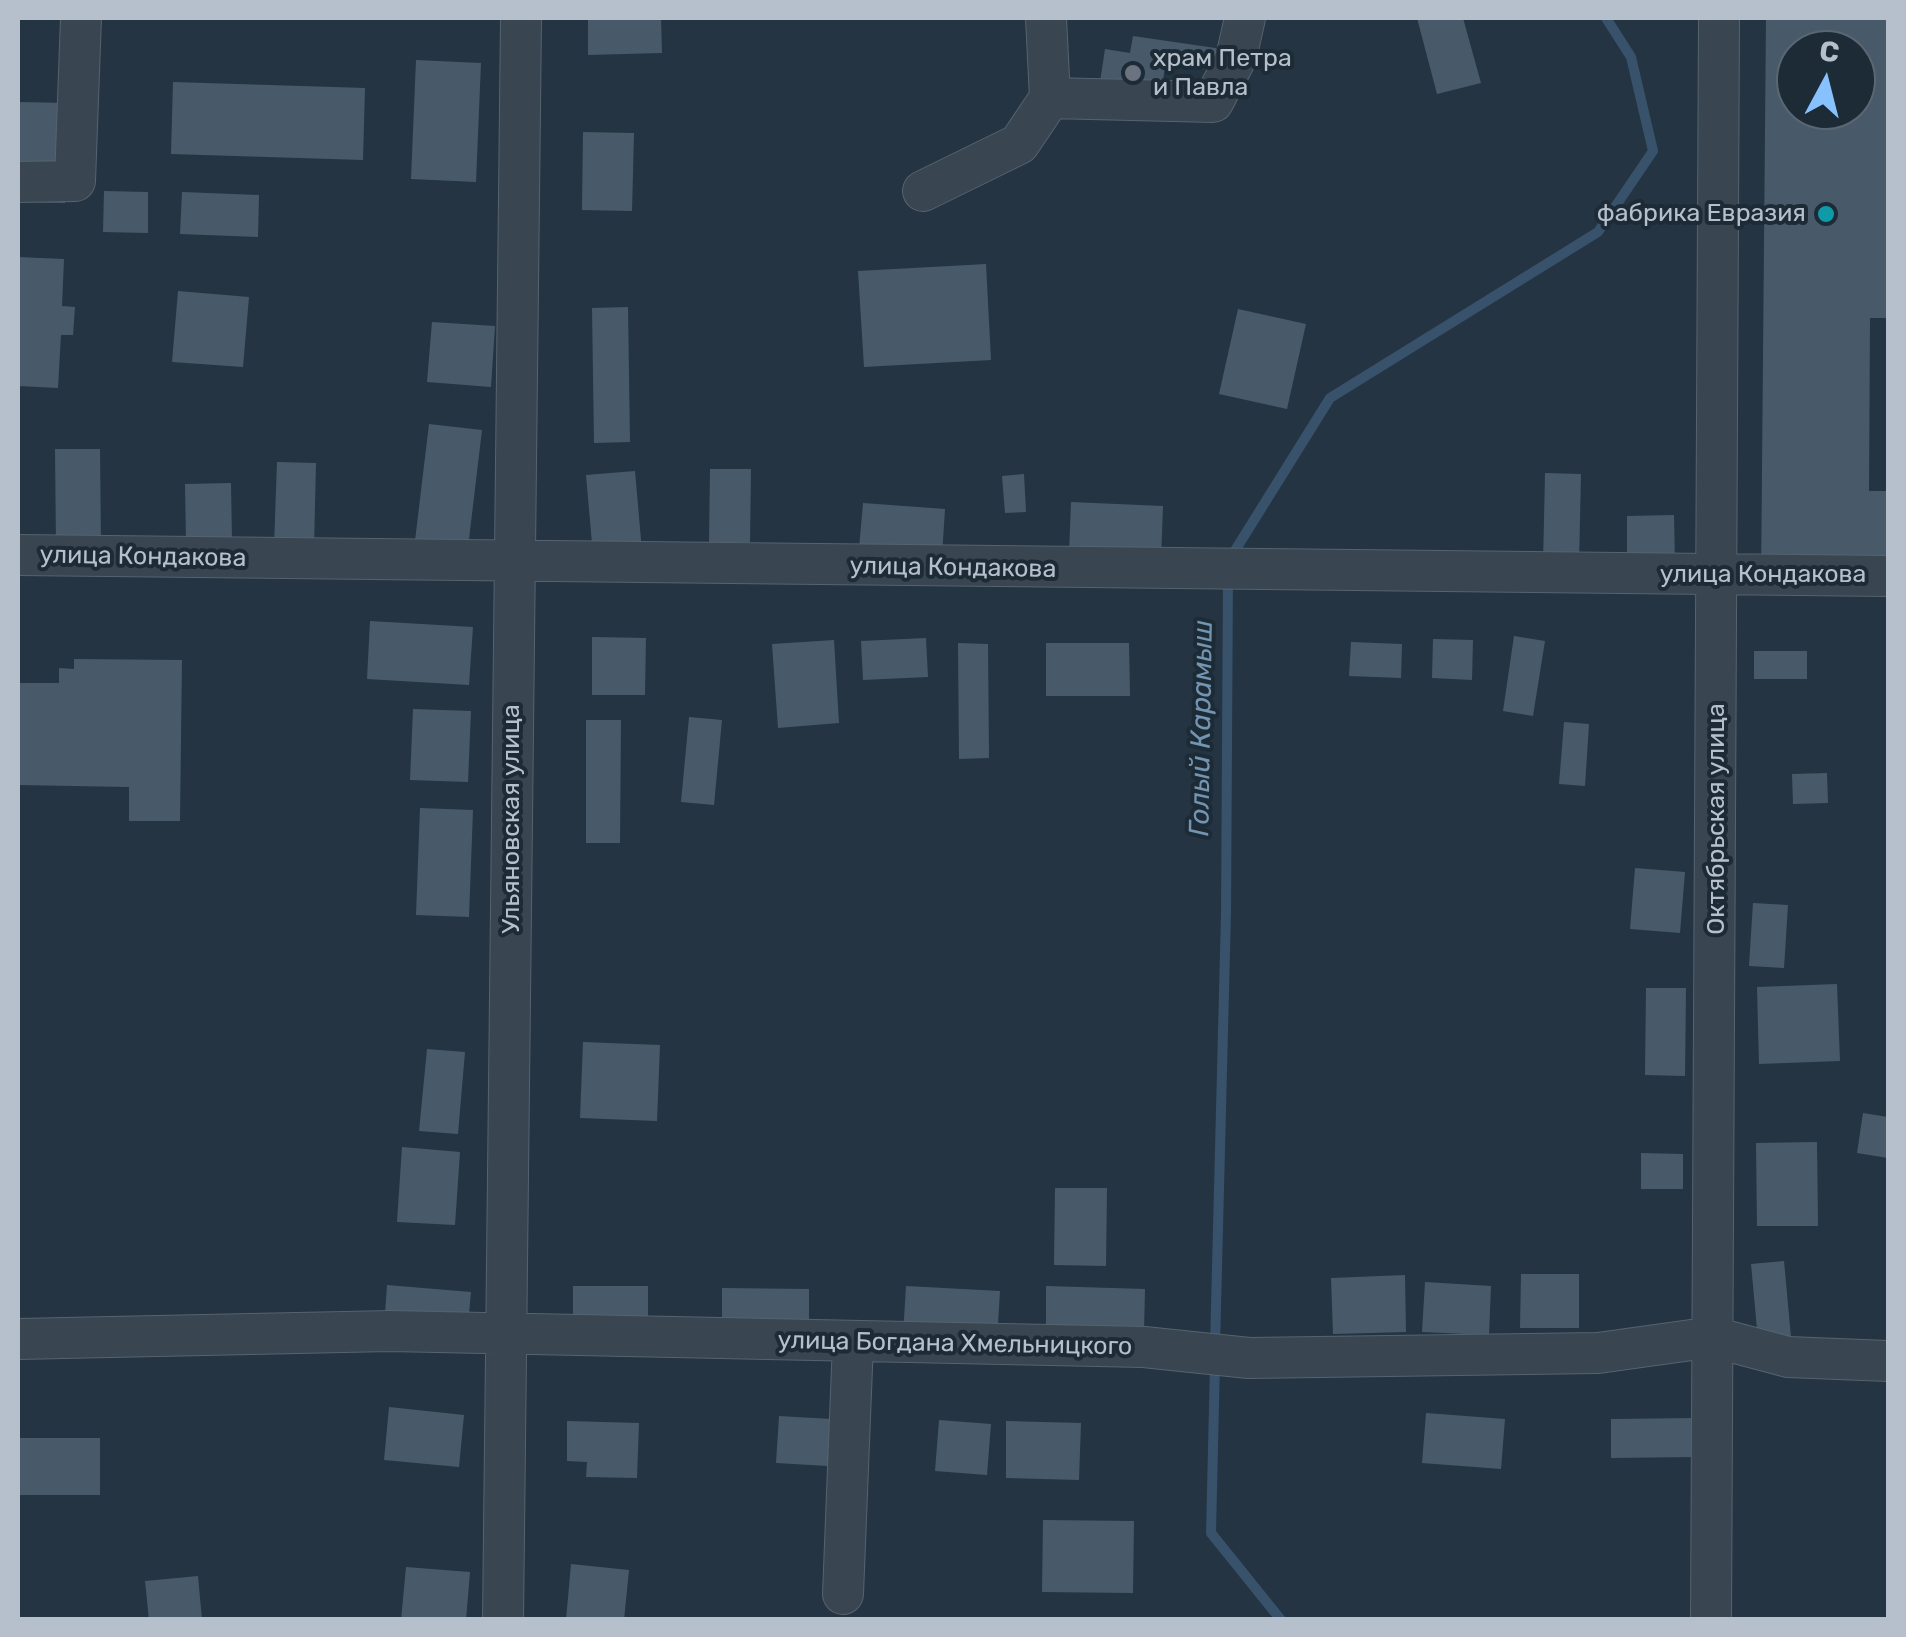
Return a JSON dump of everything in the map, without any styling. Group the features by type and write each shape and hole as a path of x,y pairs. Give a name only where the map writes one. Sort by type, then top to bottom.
{"street":[{"path":"18,182 75,180 81,18"},
{"name":"Ульяновская улица","path":"504,1620 521,18"},
{"path":"923,190 1019,144 1050,98 1046,18"},
{"path":"1050,98 1213,102 1236,58 1245,18"},
{"name":"Октябрьская улица","path":"1711,1620 1720,18"},
{"name":"улица Кондакова","path":"18,555 1888,576"},
{"name":"улица Богдана Хмельницкого","path":"18,1340 390,1331 1144,1347 1249,1358 1598,1354 1713,1337 1788,1357 1888,1361"},
{"path":"843,1594 853,1342"}],"building":[{"path":"588,18 661,18 662,53 588,55"},
{"path":"1417,18 1463,18 1481,83 1437,94"},
{"name":"фабрика Евразия","path":"1766,18 1888,18 1888,318 1870,318 1869,491 1888,491 1888,583 1761,582"},
{"name":"храм Петра и Павла","path":"1133,36 1236,51 1226,119 1121,104 1100,82 1105,49 1130,53","holes":["1167,56 1224,65 1218,107 1160,98"]},
{"path":"416,60 481,63 476,182 411,179"},
{"path":"173,82 365,88 363,160 171,154"},
{"path":"18,102 67,103 65,203 18,202"},
{"path":"583,132 634,133 632,211 582,210"},
{"path":"104,191 148,192 148,233 103,232"},
{"path":"182,192 259,195 258,237 180,234"},
{"path":"18,257 64,259 62,306 75,307 73,335 61,335 58,388 18,386"},
{"path":"986,264 991,360 864,367 858,271"},
{"path":"178,291 249,297 243,367 172,362"},
{"path":"628,307 630,442 594,443 592,308"},
{"path":"1238,309 1306,324 1287,409 1219,394"},
{"path":"432,322 495,326 491,387 427,382"},
{"path":"429,424 482,430 467,556 414,549"},
{"path":"55,449 100,449 101,546 56,547"},
{"path":"277,462 316,463 314,547 274,546"},
{"path":"710,469 751,469 750,542 709,542"},
{"path":"635,471 642,551 593,555 586,475"},
{"path":"1545,473 1581,474 1579,565 1543,565"},
{"path":"1024,474 1026,512 1005,513 1002,476"},
{"path":"231,483 232,541 186,543 185,484"},
{"path":"1071,502 1163,506 1161,559 1069,555"},
{"path":"863,503 945,509 942,556 859,549"},
{"path":"1674,515 1675,563 1627,563 1627,516"},
{"path":"370,621 473,627 469,685 367,679"},
{"path":"1514,636 1545,641 1533,716 1503,711"},
{"path":"592,637 646,638 645,695 592,695"},
{"path":"926,638 928,677 863,680 861,641"},
{"path":"1433,639 1473,640 1472,680 1432,678"},
{"path":"834,640 839,723 778,728 772,644"},
{"path":"1351,642 1402,644 1401,678 1349,676"},
{"path":"958,643 988,644 989,758 959,759"},
{"path":"1046,643 1129,643 1130,696 1046,696"},
{"path":"1754,651 1807,651 1807,679 1754,679"},
{"path":"74,659 182,660 180,821 129,821 129,787 18,785 18,683 59,683 59,668 74,669"},
{"path":"413,709 471,711 468,782 410,780"},
{"path":"689,717 722,720 714,805 681,802"},
{"path":"586,720 621,720 620,843 586,843"},
{"path":"1564,722 1589,724 1585,786 1559,784"},
{"path":"1827,773 1828,803 1793,804 1792,774"},
{"path":"420,808 473,810 469,917 416,915"},
{"path":"1635,868 1685,872 1680,933 1630,929"},
{"path":"1753,903 1788,905 1784,968 1749,966"},
{"path":"1837,984 1840,1061 1759,1064 1757,987"},
{"path":"1646,988 1686,988 1685,1076 1645,1075"},
{"path":"583,1042 660,1045 657,1121 580,1118"},
{"path":"427,1049 465,1052 458,1134 419,1131"},
{"path":"1863,1113 1888,1117 1888,1158 1857,1153"},
{"path":"1817,1142 1818,1226 1757,1226 1756,1143"},
{"path":"402,1147 460,1152 455,1225 397,1222"},
{"path":"1641,1153 1683,1154 1683,1189 1641,1189"},
{"path":"1055,1188 1107,1188 1106,1266 1054,1265"},
{"path":"1784,1261 1791,1337 1758,1340 1751,1264"},
{"path":"1521,1274 1579,1274 1579,1328 1520,1328"},
{"path":"1405,1275 1406,1332 1333,1334 1331,1278"},
{"path":"1425,1282 1491,1286 1489,1335 1422,1332"},
{"path":"387,1285 471,1292 467,1335 384,1328"},
{"path":"573,1286 648,1286 648,1342 573,1342"},
{"path":"906,1286 1000,1291 997,1340 903,1335"},
{"path":"1046,1286 1145,1289 1144,1330 1046,1329"},
{"path":"722,1288 809,1289 809,1331 722,1330"},
{"path":"389,1407 464,1415 459,1467 384,1460"},
{"path":"1426,1413 1505,1419 1501,1469 1422,1463"},
{"path":"779,1416 866,1421 863,1468 776,1463"},
{"path":"1694,1418 1695,1457 1611,1458 1611,1419"},
{"path":"939,1420 991,1424 987,1475 935,1471"},
{"path":"567,1421 639,1423 637,1478 586,1477 587,1462 567,1461"},
{"path":"1006,1421 1081,1423 1079,1480 1006,1478"},
{"path":"18,1438 100,1438 100,1495 18,1495"},
{"path":"1043,1520 1134,1521 1133,1593 1042,1592"},
{"path":"571,1564 629,1570 624,1620 566,1620"},
{"path":"406,1567 470,1572 466,1620 401,1620"},
{"path":"198,1576 202,1620 149,1620 145,1581"}],"waterway":[{"name":"Голый Карамыш","path":"1231,557 1330,398 1598,232 1653,151 1631,57 1606,18"},
{"name":"Голый Карамыш","path":"1215,1346 1226,913 1228,578"},
{"name":"Голый Карамыш","path":"1215,1363 1211,1533 1281,1620"}],"place":[{"name":"храм Петра и Павла","path":"1133,73"},
{"name":"фабрика Евразия","path":"1826,214"}]}
